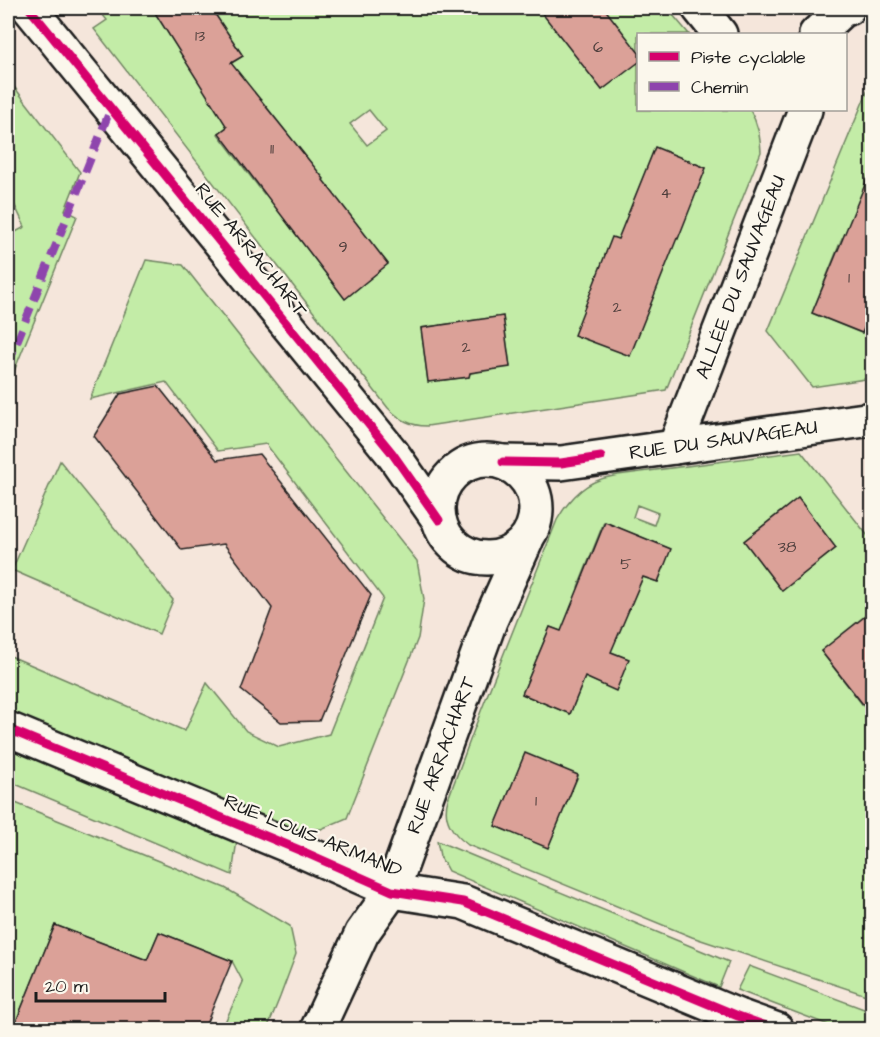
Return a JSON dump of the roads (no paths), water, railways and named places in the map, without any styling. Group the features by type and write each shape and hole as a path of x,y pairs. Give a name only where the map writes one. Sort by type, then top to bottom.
{"street":[{"name":"RUE ARRACHART","path":"29,8 392,453 445,532 465,554 481,558 498,558 513,551 526,541"},
{"path":"699,8 719,33"},
{"path":"817,33 843,9 848,8"},
{"name":"ALLÉE DU SAUVAGEAU","path":"675,447 805,111"},
{"name":"RUE DU SAUVAGEAU","path":"503,462 561,463 872,420"},
{"path":"478,460 503,462 517,470 528,481 535,495 537,511 534,527 490,621 479,583 445,532 438,503 443,488 453,474 478,460"},
{"name":"RUE ARRACHART","path":"317,1029 362,933 392,891 490,621"},
{"name":"RUE LOUIS ARMAND","path":"8,729 392,891 463,902 730,1012 777,1029"}]}
